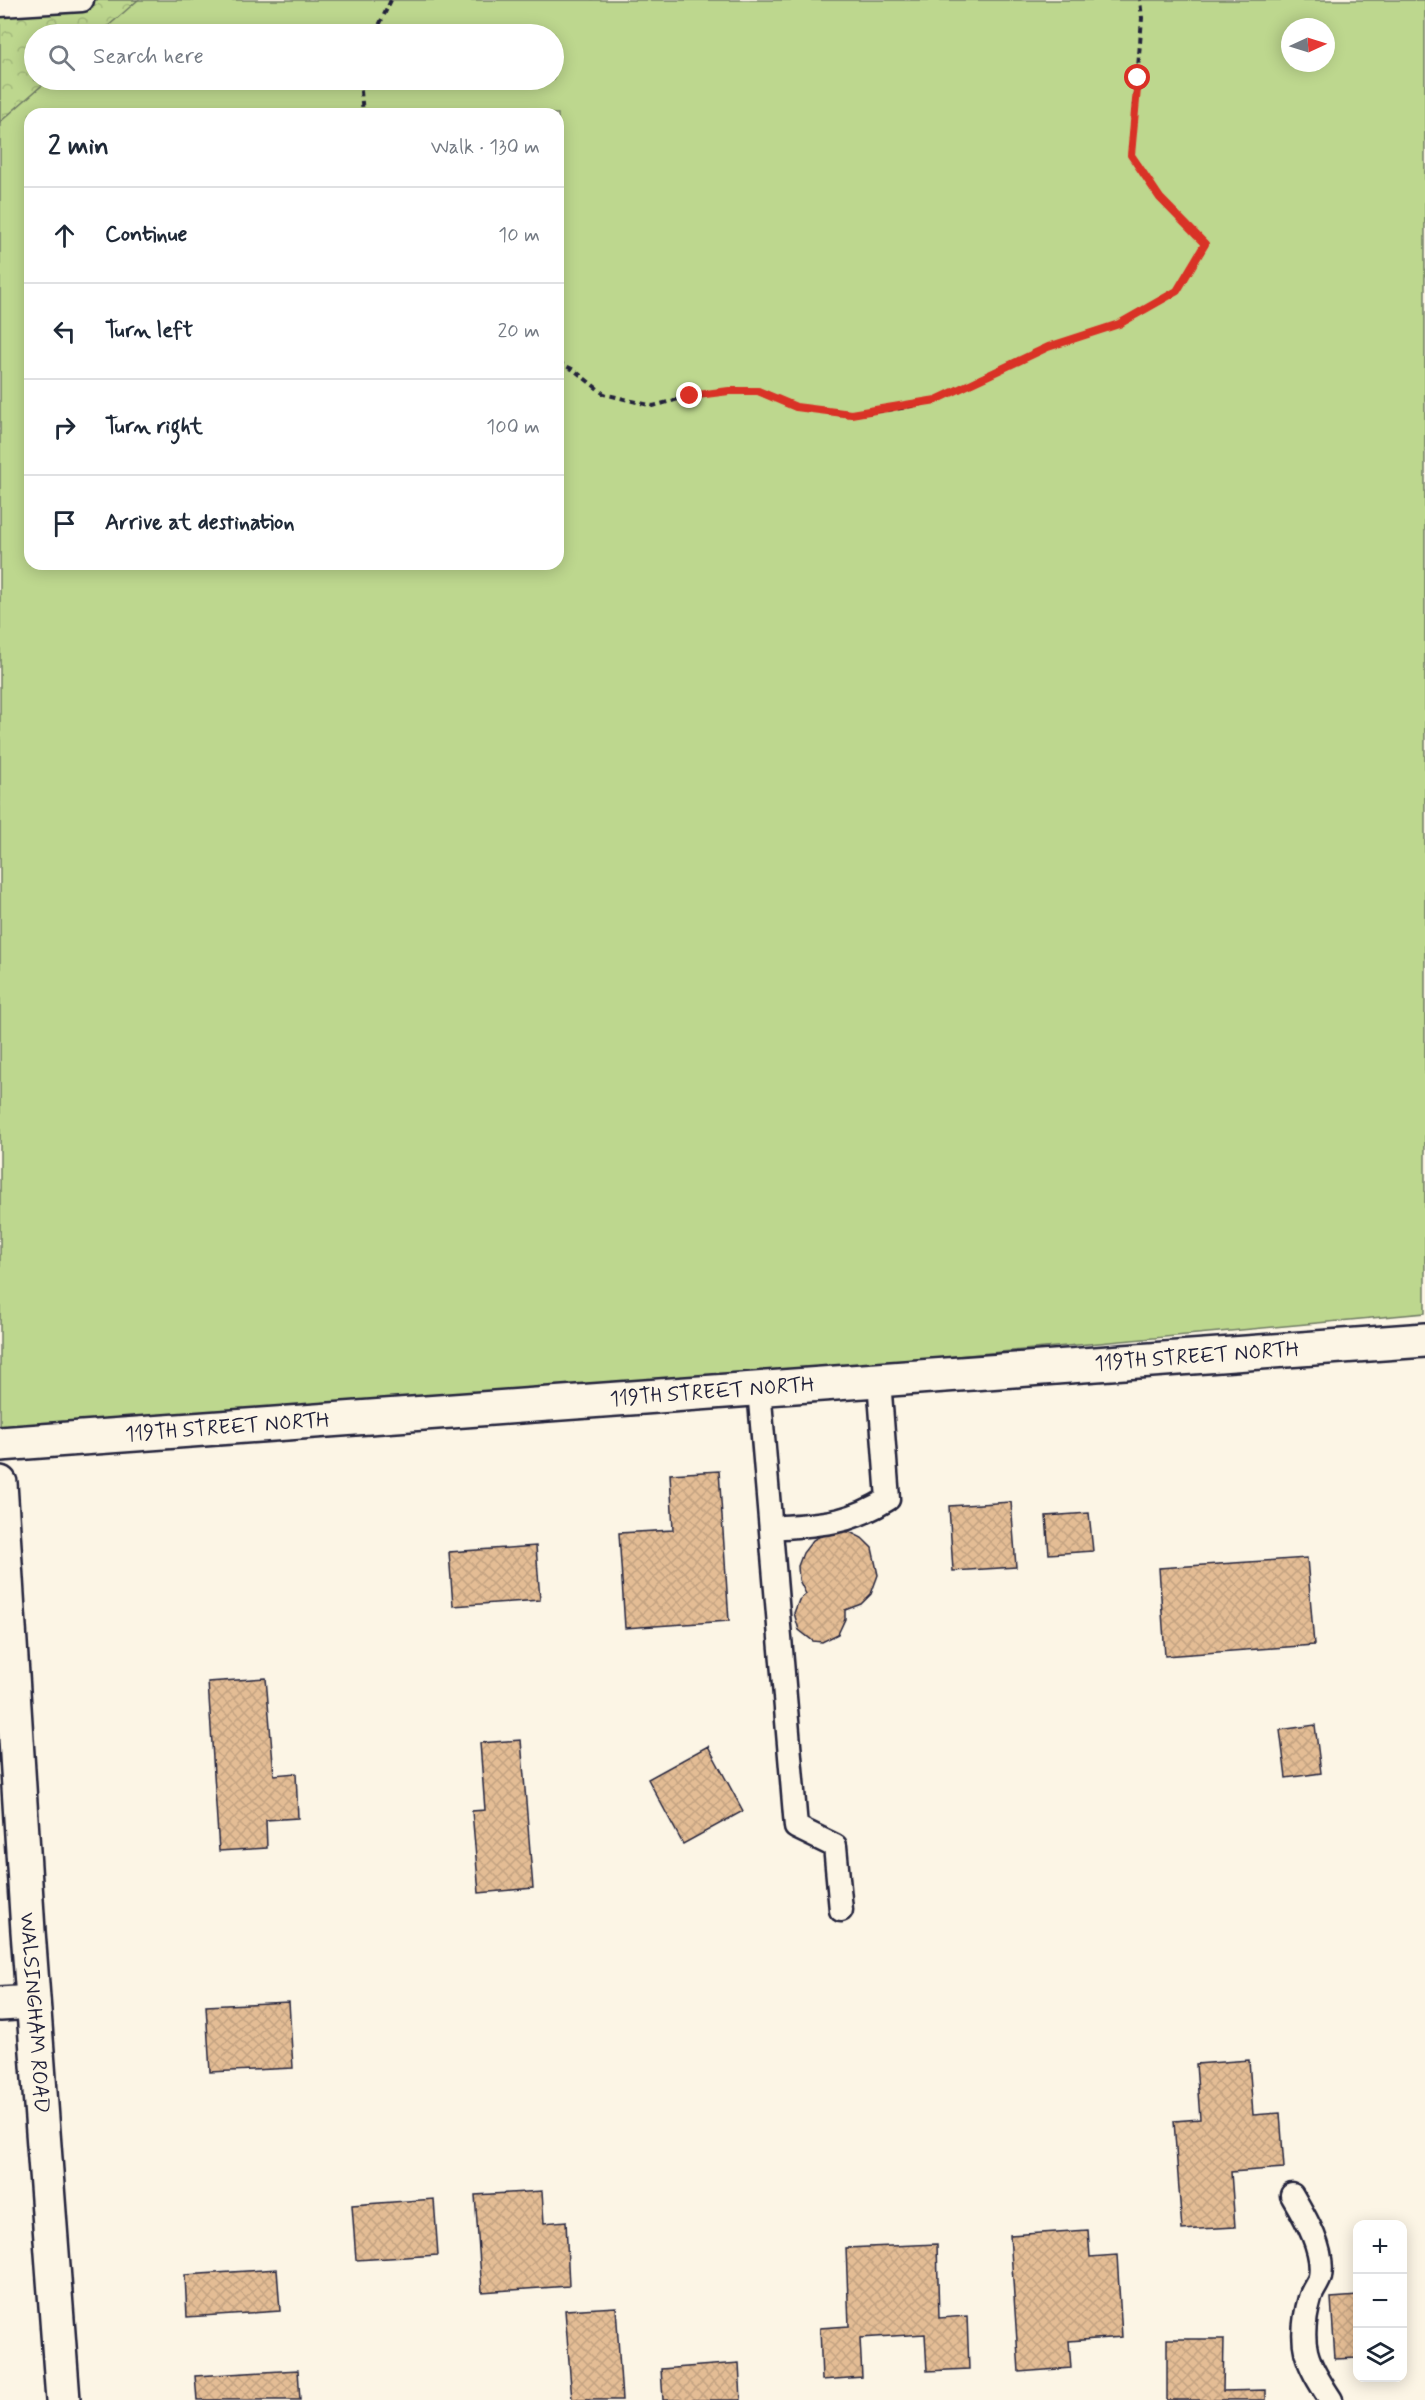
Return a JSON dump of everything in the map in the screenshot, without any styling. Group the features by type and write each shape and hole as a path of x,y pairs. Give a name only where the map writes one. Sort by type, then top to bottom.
{"street":[{"name":"119TH STREET NORTH","path":"0,1444 1425,1340"},
{"name":"WALSINGHAM ROAD","path":"0,1483 33,2002 63,2400"},
{"path":"0,2004 33,2002"}],"lane":[{"path":"0,5 82,0"},
{"path":"772,1528 828,1523 863,1514 888,1499 879,1380"},
{"path":"759,1389 796,1827 835,1846 841,1910"},
{"path":"1292,2195 1307,2221 1318,2255 1320,2276 1311,2297 1303,2337 1309,2367 1332,2400"}],"path":[{"path":"380,24 391,0"},
{"path":"564,365 574,370 604,394 652,406 690,396 729,391 758,391 796,407 851,414 936,400 1048,347 1119,324 1177,291 1205,244 1160,198 1131,155 1142,18 1140,0"},
{"path":"361,90 362,108"}],"green space":[{"path":"0,0 1425,0 1425,1313 0,1444"},
{"path":"0,0 138,0 110,24 24,24 24,90 37,90 0,122"}],"building":[{"path":"719,1471 729,1621 625,1628 619,1533 673,1530 670,1474"},
{"path":"1011,1502 1016,1567 953,1571 949,1506"},
{"path":"1089,1513 1093,1551 1049,1554 1046,1516"},
{"path":"829,1531 850,1532 862,1538 872,1548 878,1575 871,1594 861,1604 845,1610 845,1619 838,1634 822,1642 813,1641 799,1630 794,1613 799,1600 806,1594 799,1580 798,1566 803,1553 813,1540"},
{"path":"536,1546 540,1600 453,1606 449,1552"},
{"path":"1307,1558 1314,1645 1165,1656 1159,1568"},
{"path":"266,1678 274,1775 296,1773 298,1818 266,1820 267,1848 219,1851 208,1682"},
{"path":"1315,1725 1321,1773 1286,1778 1280,1730"},
{"path":"521,1740 533,1888 479,1893 472,1811 485,1810 480,1743"},
{"path":"708,1746 743,1811 683,1844 648,1779"},
{"path":"289,2002 293,2068 210,2072 206,2006"},
{"path":"1249,2060 1253,2115 1280,2113 1284,2168 1231,2172 1235,2227 1182,2230 1174,2121 1200,2119 1196,2064"},
{"path":"542,2191 544,2223 566,2221 569,2286 482,2292 475,2195"},
{"path":"434,2199 438,2255 356,2260 352,2205"},
{"path":"1088,2230 1090,2257 1117,2255 1122,2337 1069,2341 1071,2368 1019,2372 1010,2235"},
{"path":"937,2244 939,2318 967,2316 969,2369 927,2371 925,2334 860,2338 862,2377 822,2380 820,2328 849,2326 846,2248"},
{"path":"277,2269 280,2311 187,2317 185,2275"},
{"path":"1353,2296 1353,2358 1335,2359 1331,2298"},
{"path":"616,2307 622,2400 572,2400 565,2310"},
{"path":"1167,2339 1224,2339 1223,2391 1266,2390 1266,2400 1167,2400"},
{"path":"739,2363 741,2400 663,2400 661,2369"},
{"path":"298,2370 300,2400 197,2400 195,2376"}],"route":[{"path":"690,396 729,391 758,391 796,407 851,414 901,408 936,400 1048,347 1119,324 1177,291 1205,244 1191,227 1160,198 1131,155 1138,78"}]}
